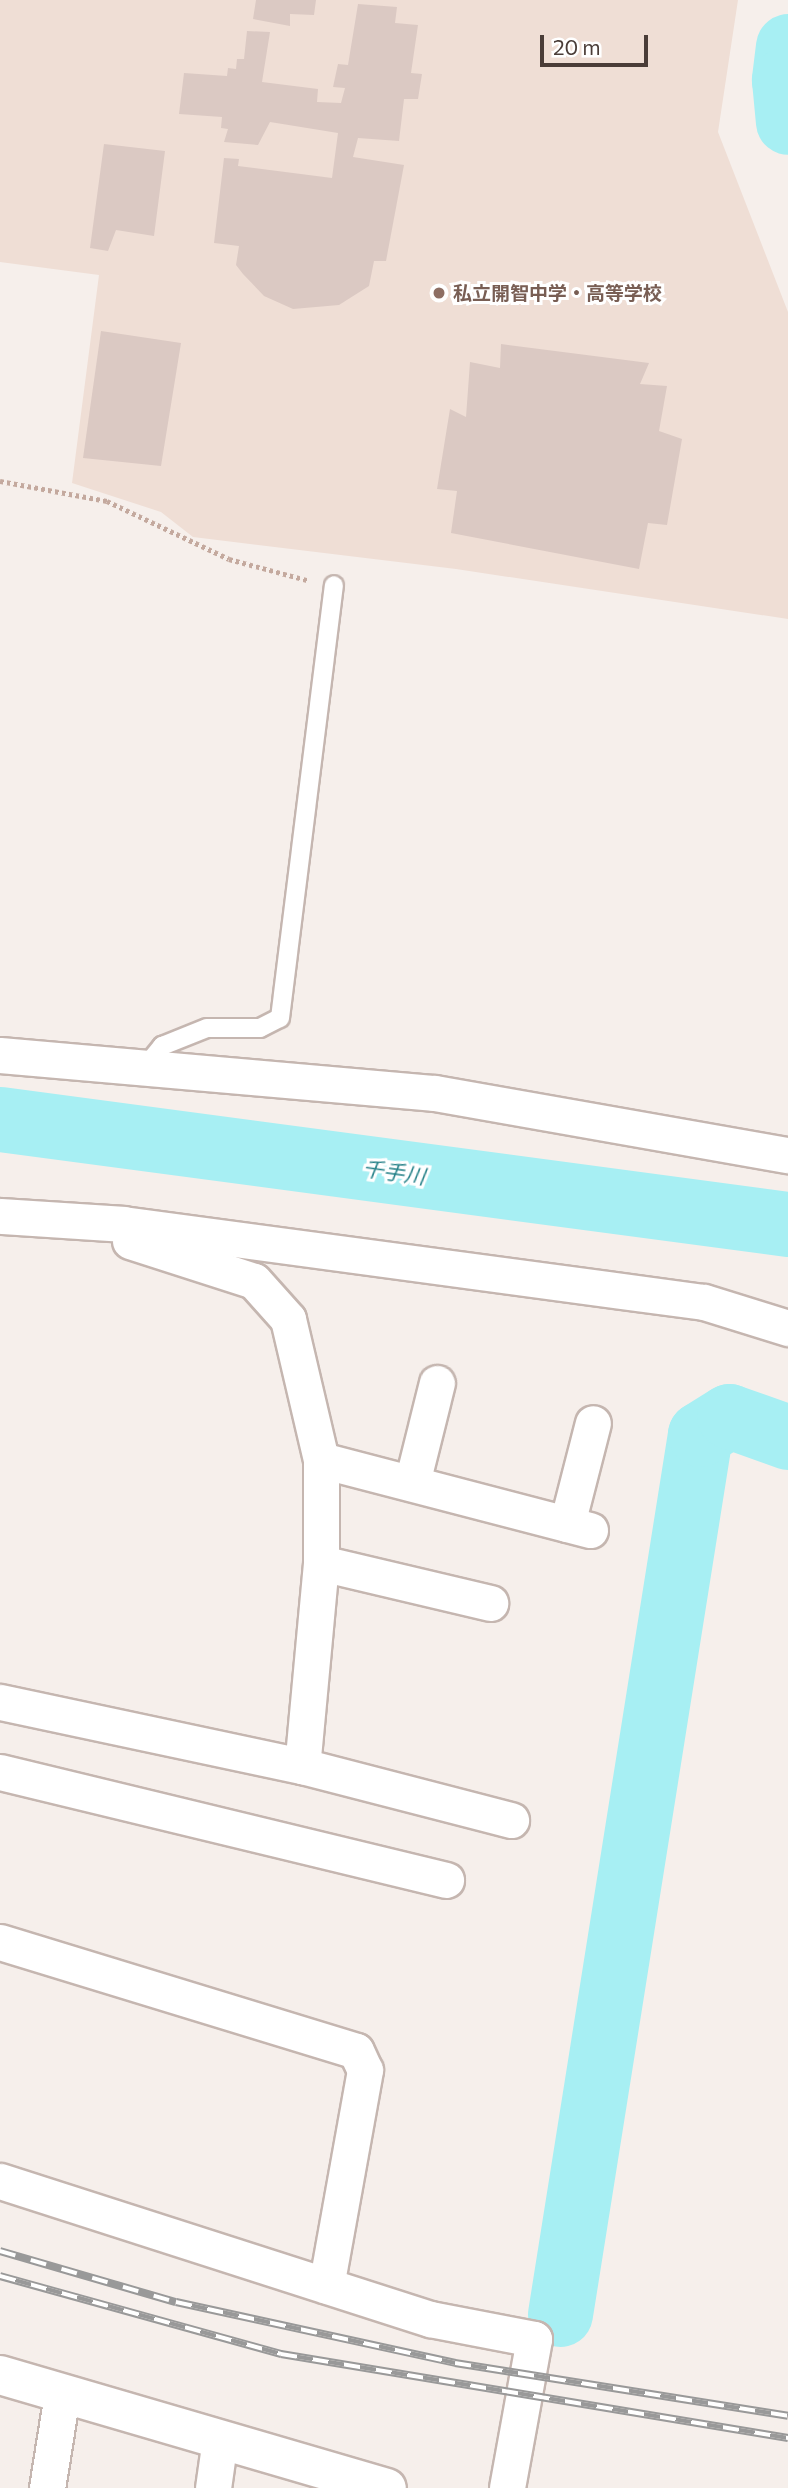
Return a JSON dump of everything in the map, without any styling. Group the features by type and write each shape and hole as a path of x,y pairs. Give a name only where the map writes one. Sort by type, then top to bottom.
{"street":[{"path":"0,1055 435,1093 788,1156"},
{"path":"0,1216 123,1224 704,1302 788,1328"},
{"path":"64,1220 254,1281 288,1319 321,1460 321,1563 302,1766"},
{"path":"412,1483 437,1383"},
{"path":"321,1460 578,1527 593,1423"},
{"path":"321,1563 490,1603"},
{"path":"0,1702 302,1766 511,1820"},
{"path":"0,1772 446,1880"},
{"path":"0,1942 355,2051 365,2070 326,2286"},
{"path":"0,2181 430,2319 534,2339 507,2488"},
{"path":"0,2375 220,2439 337,2480 387,2488"},
{"path":"47,2488 62,2393"},
{"path":"213,2488 220,2439"}],"lane":[{"path":"146,1066 162,1046 207,1028 260,1028 280,1018 334,585"}],"path":[{"path":"0,481 107,501 229,559 265,572 334,585"}],"shaded area":[{"name":"私立開智中学・高等学校","path":"0,0 738,0 718,132 788,312 788,619 456,569 193,537 161,512 72,483 99,275 0,262"}],"building":[{"path":"256,0 316,0 314,15 290,14 290,26 253,19"},
{"path":"358,4 397,7 395,23 418,25 411,73 422,74 418,99 404,99 399,141 358,138 353,157 404,165 386,261 374,261 369,286 339,305 293,309 264,296 243,274 236,265 239,246 214,243 224,158 239,159 238,166 332,178 338,133 270,122 258,145 224,142 228,129 221,128 222,117 179,114 184,73 227,76 228,68 236,69 237,59 244,59 247,31 270,32 262,82 318,89 317,102 341,103 345,88 333,87 338,64 348,65"},
{"path":"104,144 165,151 154,236 116,230 108,251 90,248"},
{"path":"101,331 181,343 161,466 83,458"},
{"path":"501,344 649,363 640,384 667,386 659,431 682,439 667,525 648,523 639,569 451,533 457,491 437,489 450,409 466,417 470,362 500,368"}],"waterway":[{"path":"788,46 784,80 788,122"},
{"name":"千手川","path":"0,1119 788,1224"},
{"path":"560,2314 700,1434 729,1416 788,1437"}],"railway":[{"path":"0,2251 176,2302 455,2363 788,2416"},
{"path":"0,2276 281,2354 788,2438"}],"place":[{"name":"私立開智中学・高等学校","path":"439,293"}]}
